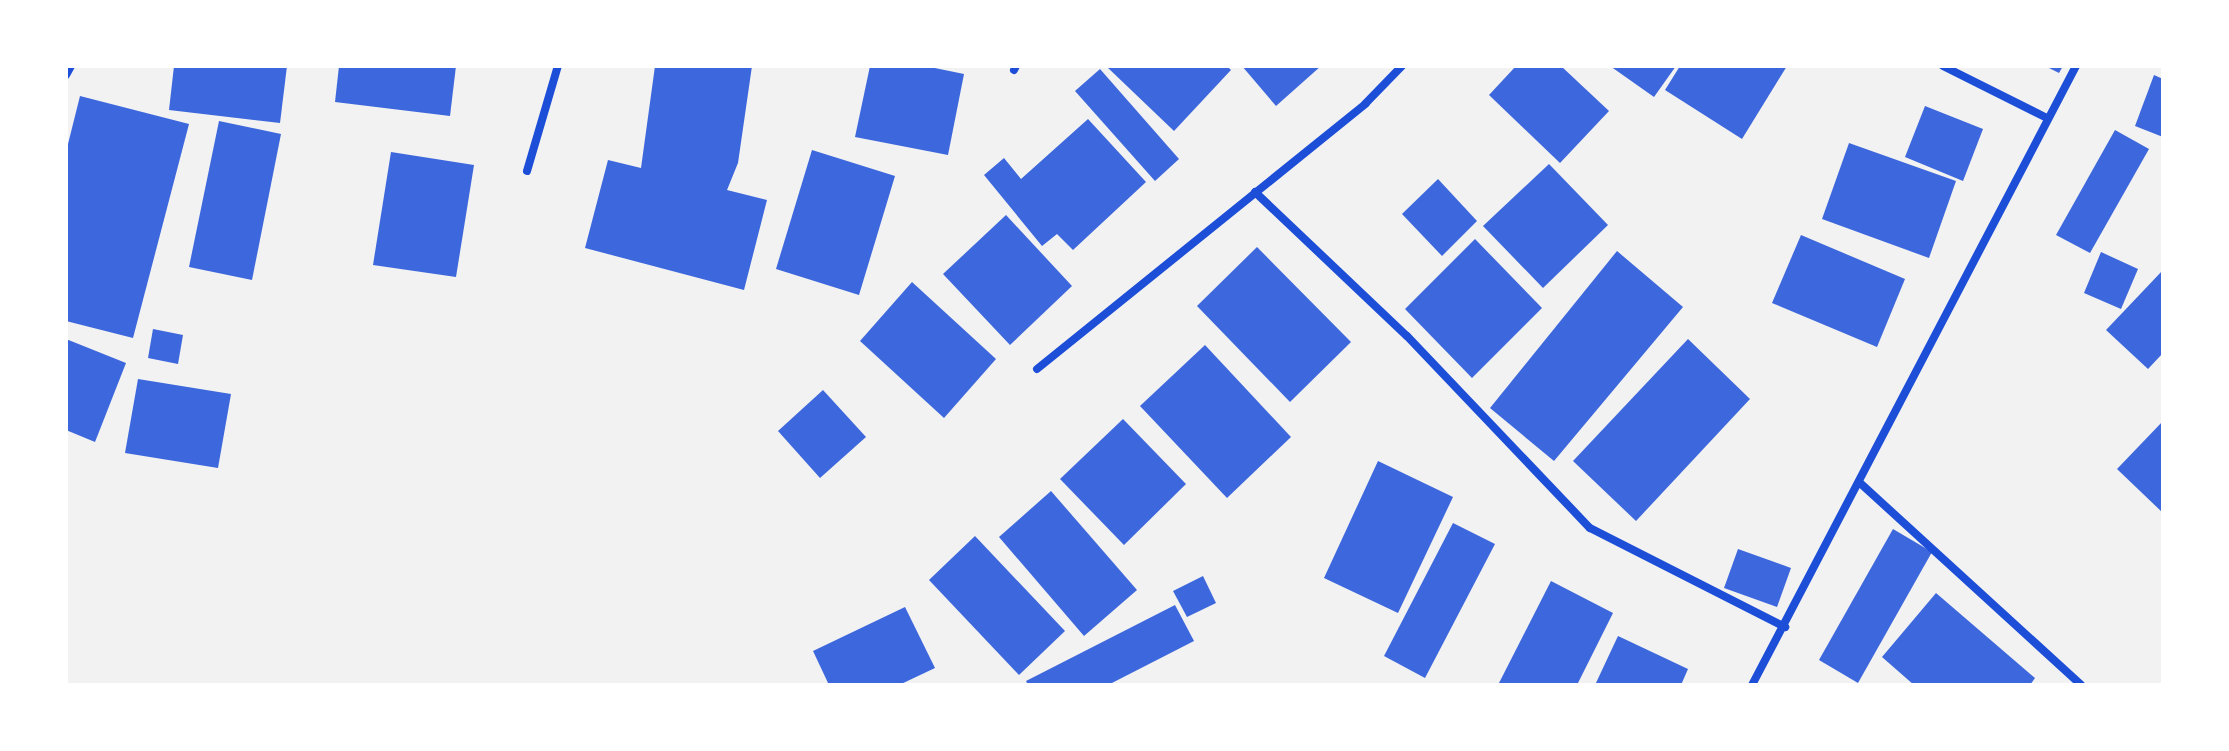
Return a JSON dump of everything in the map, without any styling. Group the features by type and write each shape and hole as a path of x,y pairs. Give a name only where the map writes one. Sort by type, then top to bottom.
{"street":[{"path":"66,75 71,66"},
{"path":"527,171 558,66"},
{"path":"1037,369 1365,104 1402,66"},
{"path":"1943,66 2045,117"},
{"path":"1752,685 1785,627 2045,117 2076,66"},
{"path":"1255,192 1407,336 1590,528 1785,627"},
{"path":"1859,482 2081,685"}],"building":[{"path":"174,66 287,66 280,123 169,110"},
{"path":"339,66 456,66 450,116 335,102"},
{"path":"655,66 752,66 738,163 727,190 767,200 744,290 585,248 608,160 641,168"},
{"path":"870,66 925,66 964,74 948,155 855,137"},
{"path":"1106,66 1227,66 1231,70 1174,131"},
{"path":"1242,66 1321,66 1276,106"},
{"path":"1516,66 1561,66 1609,111 1560,163 1489,95"},
{"path":"1610,66 1676,66 1654,97"},
{"path":"1680,66 1787,66 1742,139 1665,90"},
{"path":"2045,66 2063,66 2059,73"},
{"path":"1100,69 1179,159 1155,181 1075,91"},
{"path":"2154,75 2163,79 2163,137 2135,126"},
{"path":"80,96 189,124 133,338 66,321 66,152"},
{"path":"1925,106 1983,129 1963,181 1905,157"},
{"path":"1088,119 1146,182 1073,250 1057,234 1042,246 984,175 1004,158 1021,179"},
{"path":"219,121 281,134 252,280 189,267"},
{"path":"2115,130 2149,149 2090,253 2056,235"},
{"path":"1849,143 1956,181 1929,258 1822,219"},
{"path":"812,150 895,176 859,295 776,269"},
{"path":"391,152 474,165 456,277 373,265"},
{"path":"1549,164 1608,225 1543,288 1483,226"},
{"path":"1438,179 1477,221 1442,256 1402,214"},
{"path":"1006,215 1072,286 1010,345 943,274"},
{"path":"1801,235 1905,279 1877,347 1772,303"},
{"path":"1475,239 1542,308 1472,378 1405,309"},
{"path":"1257,247 1351,342 1290,402 1197,306"},
{"path":"1617,251 1683,307 1554,461 1490,408"},
{"path":"2101,252 2138,269 2121,309 2084,293"},
{"path":"2163,270 2163,353 2148,369 2106,330"},
{"path":"912,282 996,359 944,418 860,341"},
{"path":"153,329 183,335 178,364 148,358"},
{"path":"66,339 126,363 95,442 66,430"},
{"path":"1688,339 1750,399 1636,521 1573,461"},
{"path":"1205,345 1291,437 1227,498 1140,406"},
{"path":"138,379 231,394 218,468 125,453"},
{"path":"823,390 866,437 820,478 778,431"},
{"path":"1123,419 1186,484 1124,545 1060,479"},
{"path":"2163,421 2163,513 2117,469"},
{"path":"1378,461 1453,497 1398,613 1324,578"},
{"path":"1051,491 1137,590 1084,636 999,537"},
{"path":"1453,523 1495,544 1425,678 1384,656"},
{"path":"1893,529 1932,552 1858,683 1819,660"},
{"path":"975,536 1065,631 1019,675 929,580"},
{"path":"1738,549 1791,568 1777,607 1724,588"},
{"path":"1203,576 1216,603 1187,617 1173,591"},
{"path":"1551,581 1613,613 1577,685 1498,685"},
{"path":"1936,593 2035,678 2030,685 1914,685 1882,657"},
{"path":"1175,605 1194,641 1108,685 1028,685 1026,681"},
{"path":"905,607 935,668 899,685 829,685 813,651"},
{"path":"1618,636 1688,669 1681,685 1595,685"}]}
